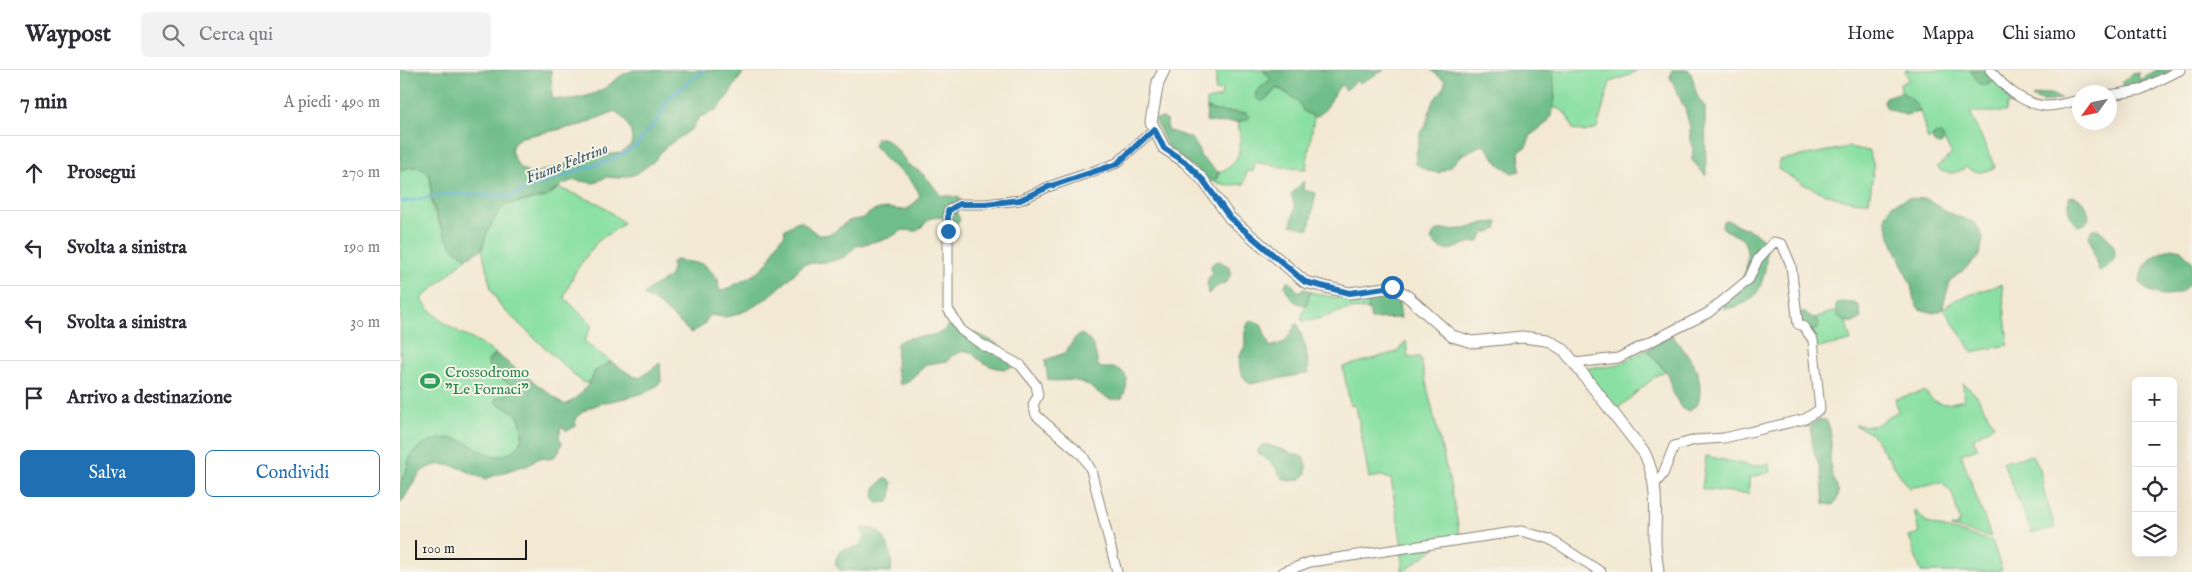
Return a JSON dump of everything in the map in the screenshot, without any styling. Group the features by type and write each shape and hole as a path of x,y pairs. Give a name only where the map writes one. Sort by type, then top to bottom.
{"street":[{"path":"1164,70 1158,82 1151,122 1164,148 1185,162 1203,180 1230,218 1305,282 1350,293 1392,287 1406,295 1452,336 1472,342 1522,337 1547,340 1564,350 1645,454 1654,473 1657,507 1655,542 1658,572"},
{"path":"1990,70 2012,93 2033,102 2045,106 2072,101"},
{"path":"2117,94 2140,90 2180,70"},
{"path":"1117,572 1091,470 1084,456 1036,416 1033,405 1038,395 1036,385 1020,365 981,344 961,330 948,309 948,211 959,204 985,204 1020,200 1048,187 1117,164 1154,129"},
{"path":"1575,363 1618,358 1708,313 1749,279 1758,259 1769,246 1774,242 1782,244 1791,265 1798,324 1803,326 1813,340 1820,408 1805,419 1724,438 1695,440 1674,446 1663,474 1654,484"},
{"path":"1282,572 1310,562 1520,531 1550,539 1601,572"}],"green space":[{"path":"400,70 551,70 552,98 565,99 593,94 634,70 746,70 719,107 711,113 699,117 692,129 664,148 654,161 636,174 619,178 606,177 594,183 574,180 563,184 546,197 509,204 499,211 487,232 482,249 467,258 452,247 444,234 432,202 430,176 416,167 400,171","holes":["615,111 626,121 632,135 631,145 621,153 595,156 532,174 524,171 518,165 511,149 515,141 522,137 581,125"]},
{"path":"1217,70 1263,70 1271,79 1256,92 1268,98 1277,88 1293,97 1304,111 1314,117 1306,169 1255,162 1253,172 1247,170 1244,184 1229,185 1214,182 1219,175 1218,172 1226,169 1236,159 1240,145 1238,122 1243,121 1246,113 1216,111 1207,108 1207,100 1221,97 1222,90 1215,91"},
{"path":"1263,70 1384,70 1360,83 1356,81 1346,90 1341,85 1326,108 1315,117 1303,111 1293,98 1277,88 1266,99 1258,100 1255,96 1256,92 1271,79"},
{"path":"1431,70 1553,70 1555,99 1552,113 1548,122 1531,135 1526,147 1519,151 1520,171 1512,173 1499,164 1485,146 1481,145 1460,156 1451,166 1439,173 1428,171 1416,164 1420,133 1426,124 1432,103 1445,85 1445,81"},
{"path":"1553,70 1637,70 1630,75 1610,82 1597,128 1585,132 1573,129 1564,112 1554,108"},
{"path":"1672,70 1689,70 1698,98 1705,106 1706,176 1692,160 1693,148 1690,141 1690,127 1685,109 1670,77"},
{"path":"1905,70 1971,70 1979,84 1988,85 1995,80 2010,96 2035,108 2007,104 2006,112 1970,112 1995,167 1980,172 1966,167 1959,171 1947,173 1937,167 1952,154 1940,133 1928,140 1917,106 1908,96 1901,92 1900,84 1909,80"},
{"path":"1971,70 1988,70 1995,80 1984,86 1979,84"},
{"path":"2157,70 2175,70 2145,84 2123,88 2122,82 2132,74 2138,73 2139,80"},
{"path":"1901,92 1913,100 1920,112 1905,115 1887,108 1884,103 1885,97"},
{"path":"2051,94 2061,99 2046,101 2032,97"},
{"path":"1207,108 1216,111 1246,113 1249,116 1248,119 1238,121 1210,122 1206,121"},
{"path":"1164,118 1167,121 1167,130 1191,138 1197,146 1201,157 1218,172 1214,182 1207,179 1167,146 1155,119"},
{"path":"1938,133 1944,139 1938,145 1932,139"},
{"path":"876,138 884,139 890,143 908,165 926,177 940,195 959,197 960,202 955,209 960,220 954,228 942,217 930,218 916,231 903,230 889,238 856,246 845,257 832,261 803,264 762,302 736,315 723,317 712,315 708,317 704,325 691,333 660,305 644,295 648,290 667,278 672,270 672,263 675,260 704,264 718,279 719,290 723,291 752,276 762,268 785,234 784,230 796,222 801,221 818,235 824,235 833,233 849,221 863,218 874,211 884,208 905,210 909,208 920,196 918,191 911,181 886,160 875,147"},
{"path":"1849,147 1869,151 1874,167 1869,202 1845,200 1821,192 1778,169 1780,160"},
{"path":"412,166 420,167 430,176 431,201 437,219 455,248 467,258 421,299 430,310 448,325 496,354 491,357 492,373 508,382 512,388 507,395 496,398 517,415 522,429 522,436 516,449 504,456 491,455 460,440 409,460 405,475 401,479 400,171"},
{"path":"1304,181 1303,190 1316,193 1309,229 1291,225 1295,207 1291,194"},
{"path":"559,188 600,204 624,223 597,242 575,272 564,297 592,325 584,341 611,362 595,371 590,382 583,383 501,307 491,289 482,249 487,232 499,210 509,204 546,197"},
{"path":"2070,196 2078,198 2086,206 2089,218 2085,224 2077,226 2072,219 2068,208"},
{"path":"1907,198 1927,199 1947,212 1975,223 1983,237 1980,254 1950,281 1942,310 1934,313 1919,309 1914,300 1911,285 1891,239 1885,218 1892,205"},
{"path":"1727,220 1762,238 1765,243 1766,258 1762,283 1756,294 1742,304 1724,309 1723,295 1741,280 1747,259 1745,243 1742,239 1722,227 1723,221"},
{"path":"1498,222 1496,230 1484,233 1478,242 1471,242 1448,250 1437,246 1431,240 1433,234 1439,230 1465,229 1484,223"},
{"path":"2092,229 2098,229 2104,234 2115,250 2115,256 2108,267 2100,272 2089,236"},
{"path":"2171,248 2181,250 2192,261 2192,281 2182,291 2175,294 2163,295 2151,292 2140,281 2143,269 2155,256"},
{"path":"1219,261 1230,267 1231,273 1227,282 1216,287 1208,294 1207,283 1212,274 1211,266 1214,262"},
{"path":"1287,281 1298,292 1304,288 1312,293 1310,293 1306,305 1295,302 1290,297 1285,286"},
{"path":"2002,284 2008,345 1972,352 1943,308 1957,299"},
{"path":"1392,291 1398,294 1401,318 1371,319 1368,303 1371,294"},
{"path":"1310,292 1337,298 1371,294 1368,310 1351,309 1310,321 1302,321"},
{"path":"1837,303 1854,303 1859,306 1861,318 1851,323 1842,320 1836,308"},
{"path":"1835,311 1846,323 1851,341 1816,348 1811,332 1817,320 1814,318"},
{"path":"1803,312 1817,320 1818,328 1811,332 1802,324 1800,313"},
{"path":"1251,320 1261,324 1270,347 1285,342 1297,323 1306,349 1309,373 1250,384 1240,370 1239,362 1245,346 1246,329"},
{"path":"949,325 986,337 1009,354 1016,362 1015,365 1010,368 998,368 985,364 971,352 964,351 951,356 948,361 927,364 906,383 900,385 896,369 897,343 910,338 938,333"},
{"path":"1081,334 1092,343 1098,366 1117,369 1124,374 1127,383 1122,398 1107,398 1081,382 1048,380 1045,360 1065,353 1075,338"},
{"path":"1671,334 1690,358 1698,374 1700,393 1698,404 1689,411 1683,409 1678,402 1671,389 1669,375 1647,350"},
{"path":"1406,341 1408,358 1420,357 1453,497 1460,537 1402,546 1391,479 1381,476 1369,478 1356,406 1350,405 1343,367 1397,352"},
{"path":"1647,350 1665,371 1657,375 1615,411 1585,368 1615,366"},
{"path":"496,354 565,405 583,391 595,371 611,362 633,376 640,378 660,363 661,382 640,394 605,402 584,411 575,419 576,426 567,431 561,426 559,438 562,442 559,452 549,459 539,458 527,466 485,479 463,469 448,465 432,466 421,473 400,502 400,482 406,473 409,460 419,447 425,444 446,438 460,440 490,455 498,456 509,453 519,444 522,439 522,427 518,416 496,403 496,398 507,395 511,388 489,366 488,361"},
{"path":"1963,383 1977,396 1994,425 1973,439 1978,448 1961,454 1991,537 1951,527 1957,526 1960,520 1952,493 1942,482 1909,488 1872,434 1855,425 1875,426 1898,411 1895,399 1925,391 1934,401 1942,404 1964,400"},
{"path":"1818,420 1826,420 1831,432 1830,462 1838,492 1833,505 1824,504 1821,471 1814,452 1810,426"},
{"path":"1262,445 1268,445 1303,457 1306,465 1306,474 1301,479 1290,481 1282,478 1274,465 1258,453"},
{"path":"2032,455 2040,469 2044,492 2055,528 2032,533 2003,462"},
{"path":"1706,456 1751,466 1769,464 1770,472 1749,478 1749,494 1702,489"},
{"path":"884,479 889,479 892,483 891,497 888,502 877,503 874,498 875,488"},
{"path":"1914,509 1927,523 1992,541 2002,570 1983,572 1921,572 1909,536 1919,533"},
{"path":"862,529 874,529 884,538 890,551 891,572 840,570 835,564 840,552 859,546 865,538"},
{"path":"1436,547 1403,572 1402,572 1402,552"}],"waterway":[{"name":"Fiume Feltrino","path":"400,202 450,194 511,196 613,159 635,147 661,116 667,99 704,70"}],"place":[{"name":"Crossodromo \"Le Fornaci\"","path":"430,381"}],"route":[{"path":"948,231 948,211 959,204 985,204 1020,200 1048,187 1117,164 1154,129 1164,148 1185,162 1203,180 1230,218 1305,282 1350,293 1392,287"}]}
